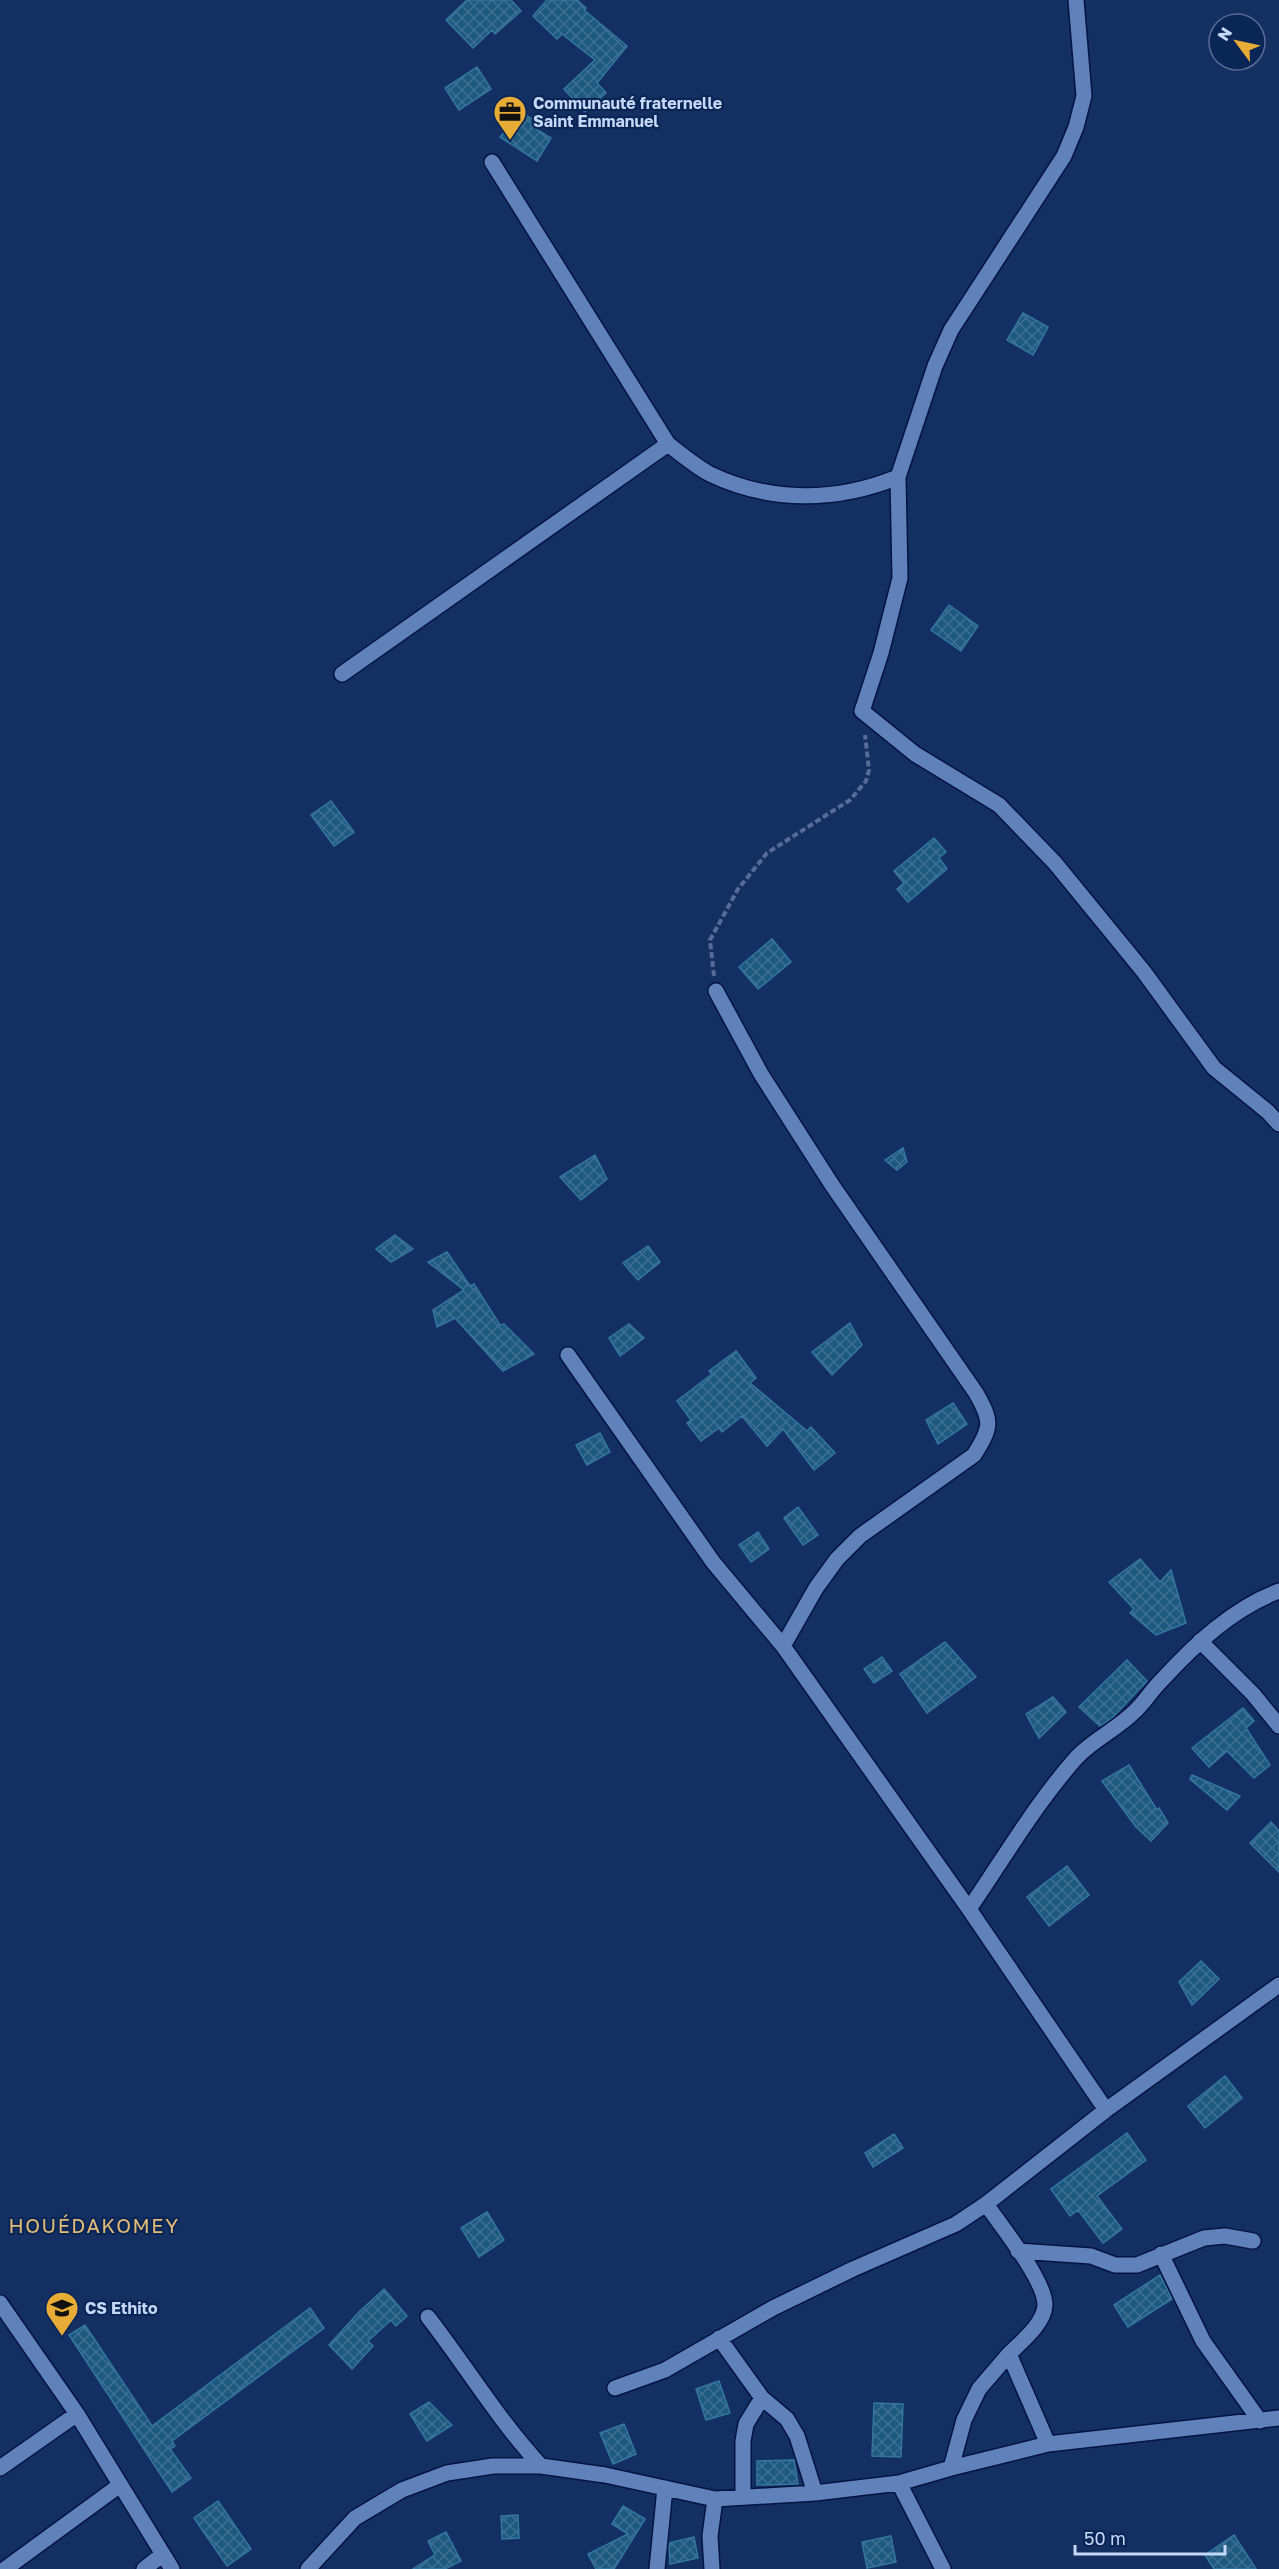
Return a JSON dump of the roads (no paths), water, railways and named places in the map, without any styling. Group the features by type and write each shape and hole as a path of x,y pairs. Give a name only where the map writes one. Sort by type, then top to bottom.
{"street":[{"path":"1076,0 1084,96 1076,127 1064,156 951,330 936,366 898,477 900,578 881,653 862,711 915,754 999,805 1055,863 1144,972 1214,1068 1268,1112 1279,1124"},
{"path":"492,162 668,444 707,473 750,491 818,497 871,488 898,477"},
{"path":"342,674 668,444"},
{"path":"716,991 761,1074 819,1165 976,1392 988,1415 986,1436 974,1455 860,1536 837,1559 816,1588 783,1647"},
{"path":"568,1355 713,1562 783,1647 969,1909 1106,2110"},
{"path":"969,1909 1064,1772 1080,1754 1110,1734 1135,1712 1200,1641 1233,1615 1262,1597 1279,1591"},
{"path":"1200,1641 1253,1694 1279,1726"},
{"path":"615,2388 665,2370 773,2308 956,2224 986,2204 1106,2110 1279,1985"},
{"path":"951,2468 964,2420 979,2389 1036,2326 1045,2306 1041,2285 986,2204"},
{"path":"1018,2251 1091,2256 1115,2265 1137,2265 1204,2238 1225,2236 1253,2241"},
{"path":"1161,2254 1203,2341 1260,2421"},
{"path":"0,2303 77,2414 172,2569"},
{"path":"428,2317 482,2388 516,2439 541,2466"},
{"path":"719,2338 762,2398 787,2419 797,2436 815,2493"},
{"path":"1009,2354 1048,2444"},
{"path":"743,2497 746,2424 762,2398"},
{"path":"0,2468 77,2414"},
{"path":"308,2569 355,2518 402,2490 447,2473 494,2466 541,2466 605,2475 716,2499 815,2493 899,2483 1048,2444 1279,2418"},
{"path":"899,2483 943,2569"},
{"path":"4,2569 120,2486"},
{"path":"657,2569 665,2488"},
{"path":"712,2569 710,2536 716,2499"},
{"path":"144,2569 162,2555"}],"place":[{"name":"Communauté fraternelle Saint Emmanuel","path":"510,141"},
{"name":"CS Ethito","path":"62,2337"}],"district":[{"name":"HOUÉDAKOMEY","path":"94,2225"}]}
